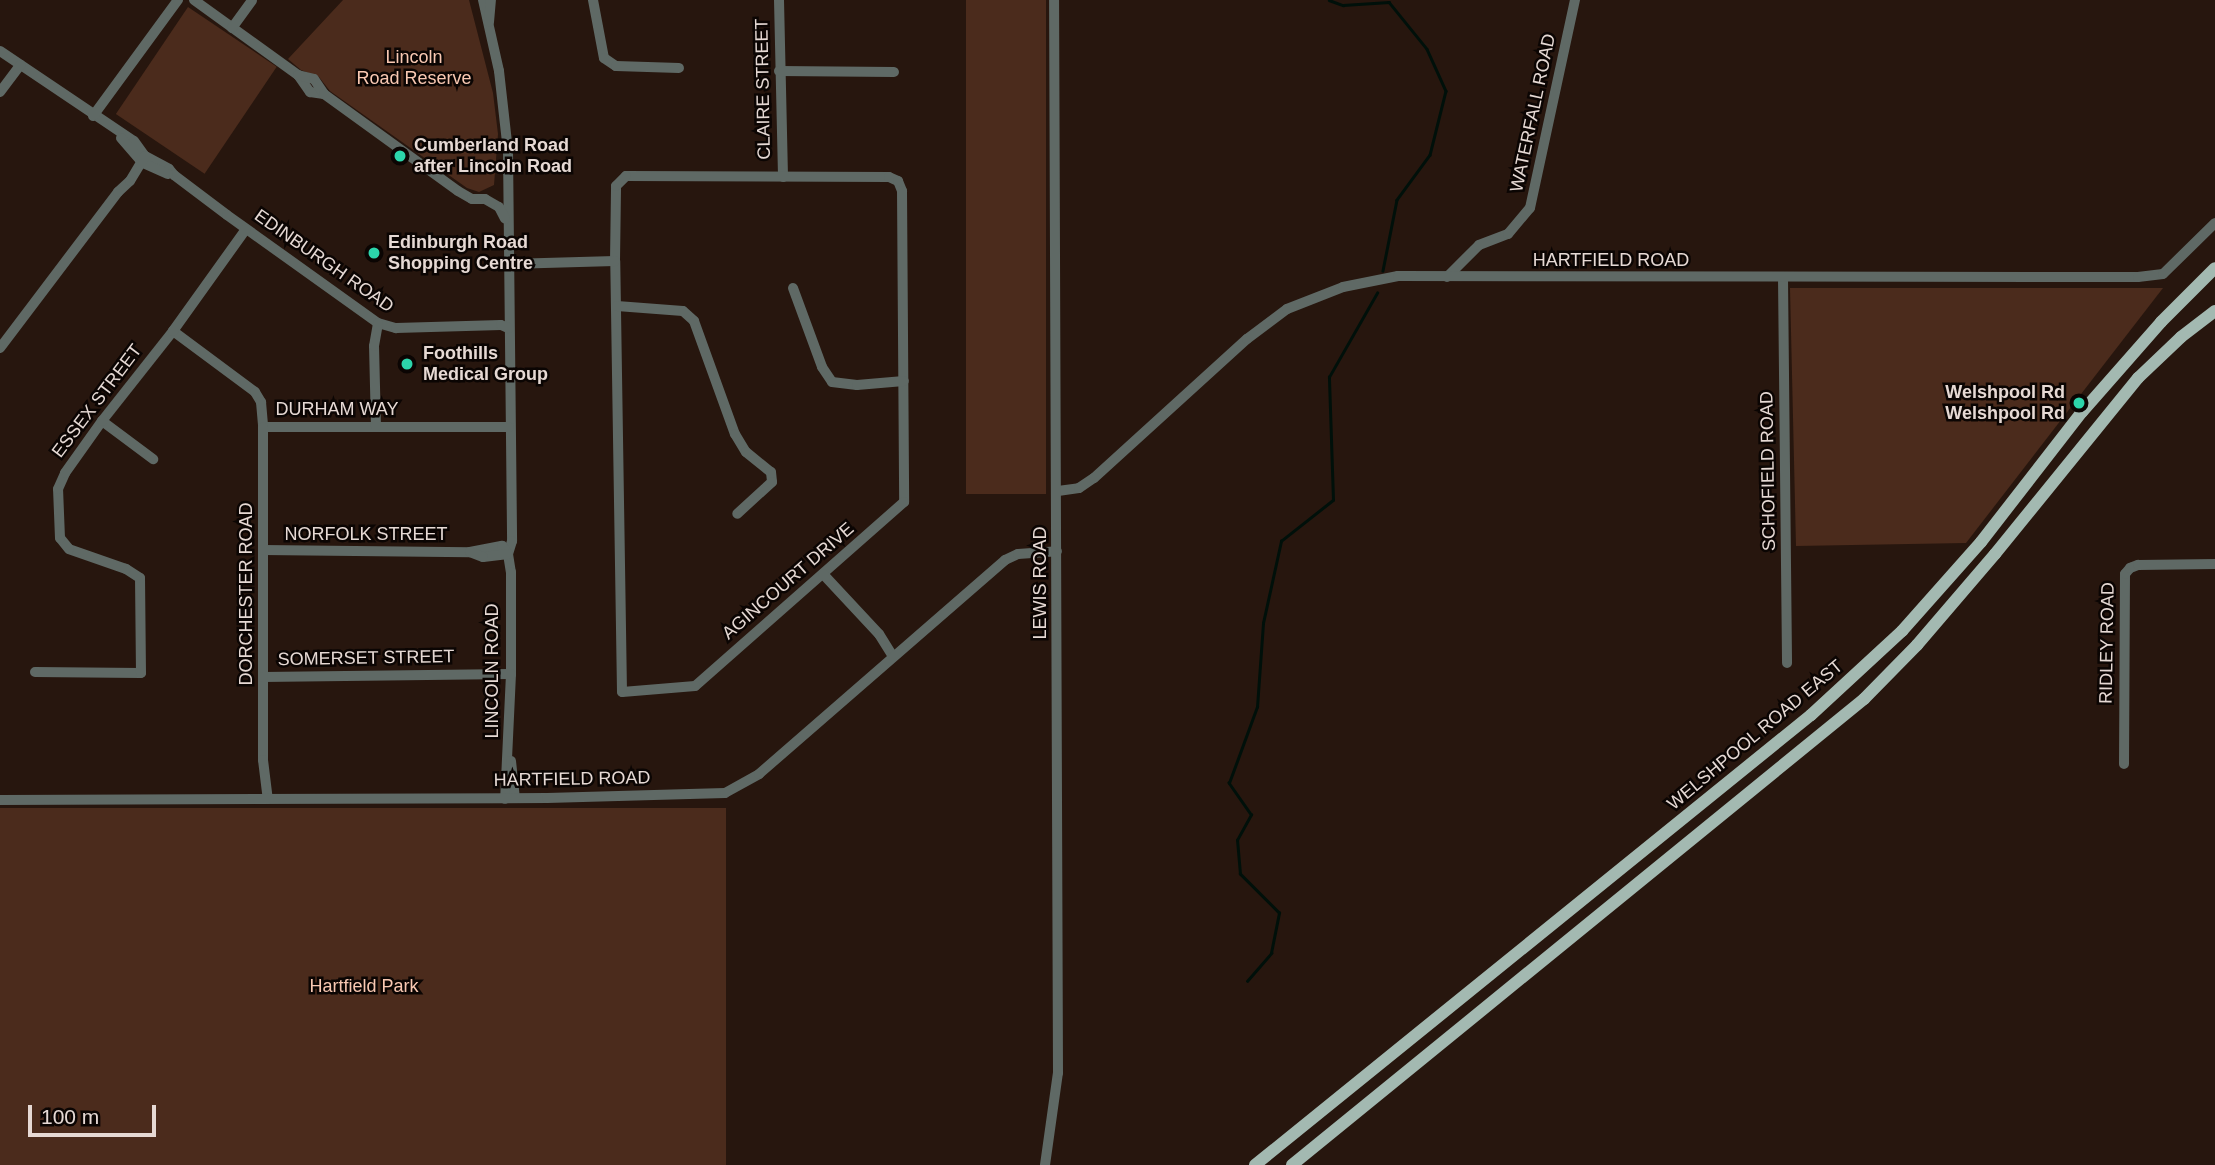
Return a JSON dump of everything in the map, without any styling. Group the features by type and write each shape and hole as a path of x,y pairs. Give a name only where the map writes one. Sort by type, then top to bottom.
{"main road":[{"name":"WELSHPOOL ROAD EAST","path":"1255,1165 1811,715 1902,631 1981,542 2088,405 2161,321 2215,268"},
{"path":"1292,1165 1864,699 1917,645 1987,564 2131,386 2181,337 2215,311"},
{"path":"1489,977 1502,994"}],"street":[{"path":"93,116 178,0"},
{"path":"194,0 298,75 314,79 324,94 458,191 472,199 499,200 508,176 506,127 483,0"},
{"path":"232,28 253,0"},
{"path":"489,25 491,0"},
{"path":"593,0 604,58 616,66 679,68"},
{"name":"CLAIRE STREET","path":"779,0 783,177"},
{"name":"LEWIS ROAD","path":"1045,1165 1058,1073 1055,0"},
{"name":"WATERFALL ROAD","path":"1447,277 1479,245 1508,234 1530,208 1575,0"},
{"name":"EDINBURGH ROAD","path":"0,51 93,116 134,141 142,160 169,169 246,229 378,323 396,328 503,328"},
{"path":"0,92 20,65"},
{"path":"779,71 894,72"},
{"path":"0,348 142,160"},
{"name":"AGINCOURT DRIVE","path":"626,176 889,177 898,181 902,191 904,502 695,686 622,692 615,261 616,186 626,176"},
{"name":"LINCOLN ROAD","path":"499,200 507,226 509,264 509,296 503,328 510,374 509,506 512,541 504,553 509,591 510,799"},
{"name":"HARTFIELD ROAD","path":"1058,491 1079,488 1094,478 1247,339 1287,309 1343,287 1398,276 2138,277 2164,274 2215,223"},
{"name":"ESSEX STREET","path":"35,672 141,673 141,578 127,569 69,549 60,538 57,519 58,489 65,473 102,421 173,331 246,229"},
{"path":"509,264 615,261"},
{"name":"SCHOFIELD ROAD","path":"1783,278 1787,663"},
{"path":"793,288 822,367 832,382 858,385 904,381"},
{"path":"617,306 683,311 694,321 735,434 746,452 771,472 772,482 737,514"},
{"path":"376,427 374,346 378,323"},
{"name":"DURHAM WAY","path":"173,331 255,392 261,402 263,427 509,427"},
{"path":"102,421 153,458"},
{"name":"DORCHESTER ROAD","path":"262,799 263,427"},
{"name":"NORFOLK STREET","path":"263,550 504,553"},
{"name":"HARTFIELD ROAD","path":"0,800 510,799 725,793 759,775 1005,560 1018,554 1057,551"},
{"name":"RIDLEY ROAD","path":"2124,764 2125,575 2130,568 2138,565 2215,564"},
{"path":"823,574 897,653"},
{"name":"SOMERSET STREET","path":"263,677 511,674"}],"green space":[{"name":"Lincoln Road Reserve","path":"343,0 469,0 493,93 498,134 494,185 479,192 467,188 330,91 319,77 301,70 288,59"},
{"path":"966,0 1046,0 1046,494 966,494"},
{"path":"188,7 277,67 205,174 116,114"},
{"path":"1790,288 2163,288 1966,543 1796,546"},
{"name":"Hartfield Park","path":"0,808 726,808 726,1165 0,1165"}],"waterway":[{"path":"1329,0 1343,5 1389,2 1427,49 1446,91 1430,155 1397,200 1383,271"},
{"path":"1247,981 1271,953 1279,913 1240,874 1237,840 1251,815 1229,783 1257,707 1263,623 1281,541 1333,500 1329,377 1377,293"}],"place":[{"name":"Cumberland Road after Lincoln Road","path":"400,156"},
{"name":"Edinburgh Road Shopping Centre","path":"374,253"},
{"name":"Foothills Medical Group","path":"407,364"},
{"name":"Welshpool Rd Welshpool Rd","path":"2079,403"}]}
